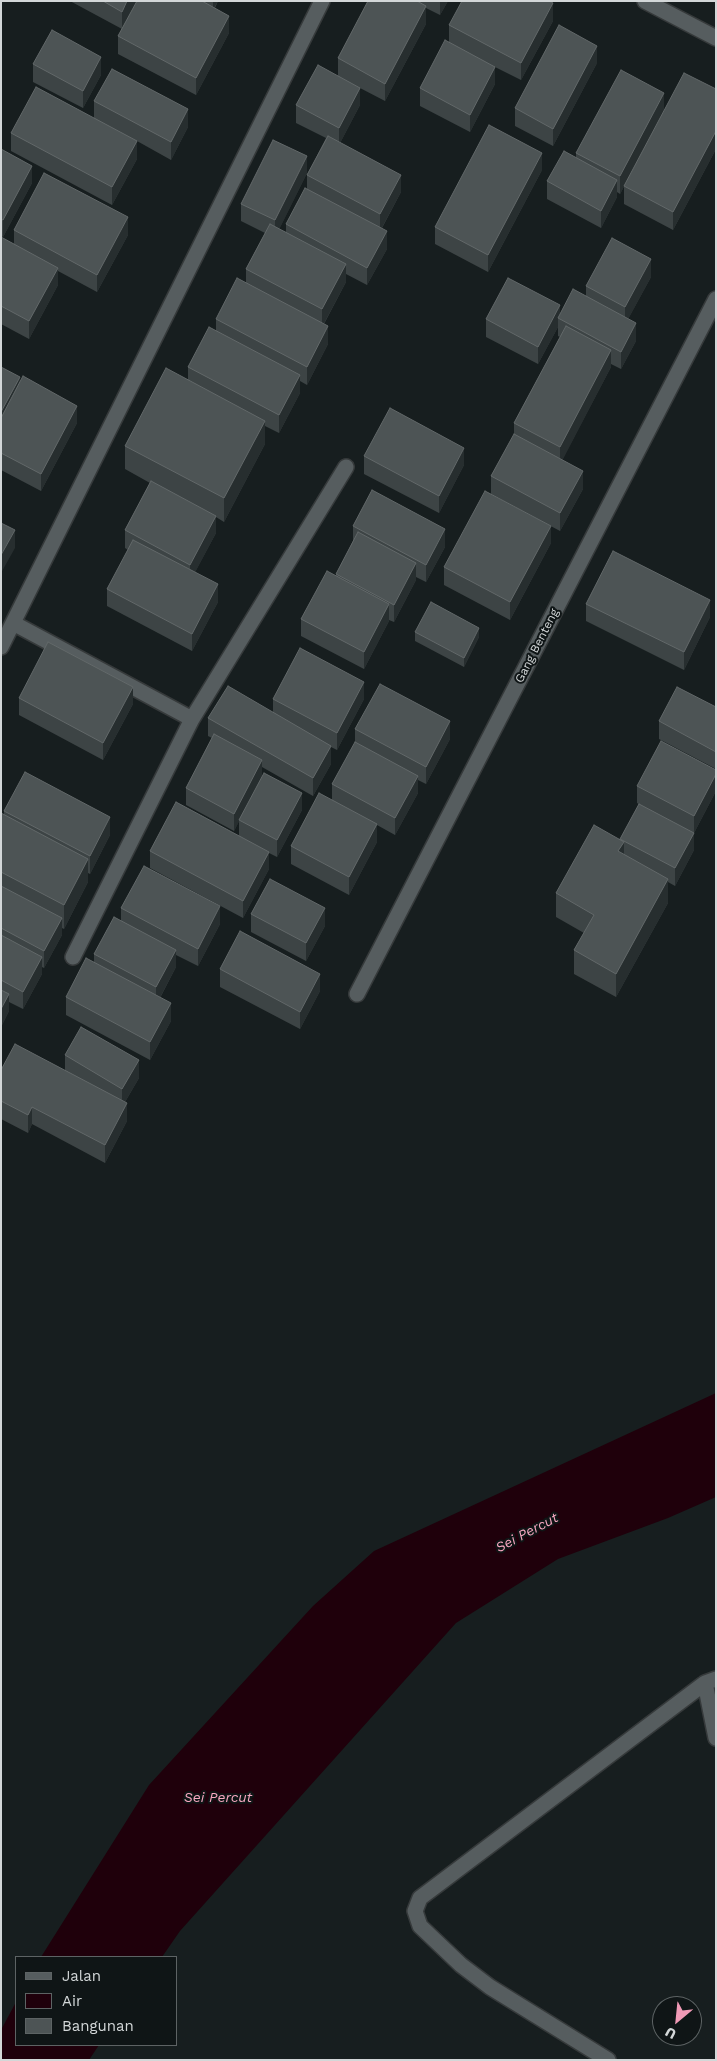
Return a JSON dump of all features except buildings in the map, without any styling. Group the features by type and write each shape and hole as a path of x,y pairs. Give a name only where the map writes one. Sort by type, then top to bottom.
{"street":[{"path":"1,647 322,1"},
{"path":"645,1 716,38"},
{"name":"Gang Benteng","path":"357,994 716,299"},
{"path":"73,957 192,719 346,468"},
{"path":"13,623 192,719"},
{"path":"711,1681 716,1738"},
{"path":"608,2060 490,1987 461,1966 420,1926 415,1911 420,1898 711,1681"}],"water":[{"name":"Sei Percut","path":"716,1393 716,1497 668,1518 558,1559 456,1623 180,1931 163,1956 42,1956 149,1785 313,1606 374,1551"},
{"path":"15,2004 15,2046 98,2046 89,2060 1,2060 1,2030"}]}
